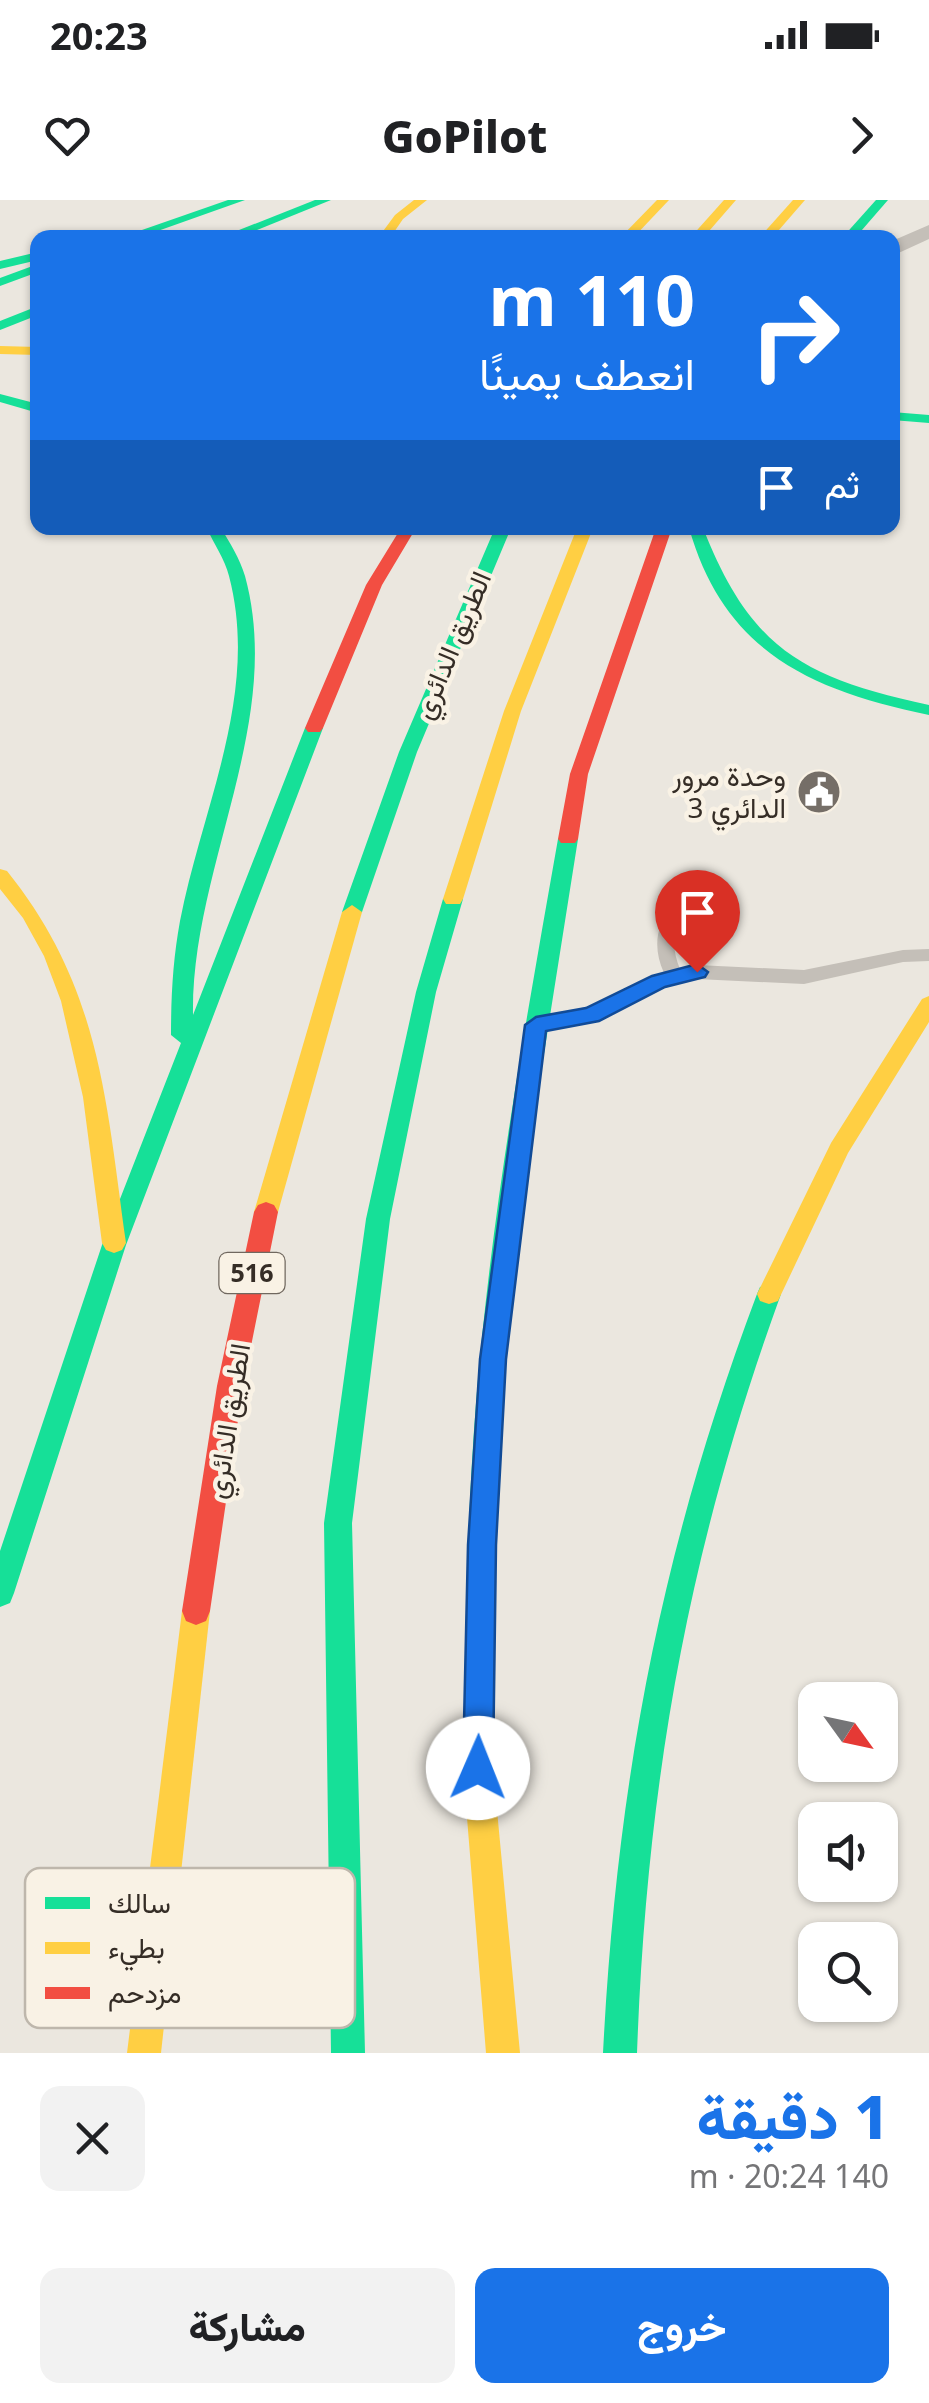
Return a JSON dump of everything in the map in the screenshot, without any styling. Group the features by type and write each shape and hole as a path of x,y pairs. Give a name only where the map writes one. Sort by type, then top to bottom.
{"main road":[{"path":"145,230 239,200"},
{"path":"246,230 325,200"},
{"path":"389,230 399,216 420,200"},
{"path":"634,230 663,200"},
{"path":"703,230 730,200"},
{"path":"772,230 800,200"},
{"path":"855,230 882,200"},
{"path":"0,265 30,258"},
{"path":"0,282 30,271"},
{"path":"0,326 30,313"},
{"path":"0,350 30,350"},
{"path":"0,398 30,407"},
{"path":"900,417 929,419"},
{"path":"185,1058 180,1003 182,950 240,708 247,634 236,568 218,535"},
{"path":"0,1593 114,1245 185,1058 352,637 374,586 404,535"},
{"name":"الطريق الدائري","path":"165,1868 180,1730 248,1290 318,1016 384,814 462,615 500,535"},
{"path":"345,1868 338,1523 378,1219 426,992 492,766 552,602 582,535"},
{"path":"503,2053 478,1768 482,1545 493,1359 536,1025 580,774 662,535"},
{"path":"699,535 723,598 757,637 811,672 845,687 929,710"},
{"path":"0,876 41,923 64,973 82,1047 114,1245"},
{"path":"620,2053 620,1983 642,1788 672,1619 707,1475 748,1349 792,1240 840,1145 929,1004"},
{"name":"الطريق الدائري","path":"144,2053 147,2028"},
{"path":"348,2028 348,2053"}],"street":[{"path":"900,249 929,231"},
{"path":"900,254 929,254"}],"lane":[{"path":"674,976 664,949 668,922 688,901 710,892"},
{"path":"536,1025 591,1015 674,976 709,972 804,976 843,972 903,956 929,956"}],"traffic: fast":[{"path":"149,230 239,200"},
{"path":"246,230 325,200"},
{"path":"855,230 882,200"},
{"path":"0,265 30,258"},
{"path":"0,282 30,271"},
{"path":"0,326 30,313"},
{"path":"0,398 30,407"},
{"path":"900,417 929,419"},
{"path":"182,1035 182,977 190,919 235,745 245,688 247,631 237,576 218,535"},
{"path":"352,912 408,752 500,535"},
{"path":"698,535 711,570 731,604 754,633 781,656 848,689 929,710"},
{"path":"0,1593 114,1245 314,728"},
{"path":"479,1707 484,1488 493,1357 526,1098 568,839"},
{"path":"345,1868 338,1523 378,1219 426,992 453,899"},
{"path":"620,2053 632,1860 661,1667 706,1477 769,1294"},
{"path":"348,2028 348,2053"}],"traffic: slow":[{"path":"390,230 421,200"},
{"path":"634,230 663,200"},
{"path":"703,230 730,200"},
{"path":"772,230 799,200"},
{"path":"0,350 30,351"},
{"path":"453,899 513,711 582,535"},
{"path":"0,876 31,914 72,1001 94,1097 114,1243"},
{"path":"266,1212 352,912"},
{"path":"769,1294 839,1149 929,1004"},
{"path":"166,1868 196,1611"},
{"path":"479,1707 478,1768 503,2053"},
{"path":"144,2053 147,2028"}],"traffic: jam":[{"path":"314,728 374,585 404,535"},
{"path":"568,839 579,774 662,535"},
{"path":"196,1611 230,1386 266,1212"}],"place":[{"name":"وحدة مرور الدائري 3","path":"819,792"}],"route":[{"path":"478,1768 482,1545 493,1359 536,1025 591,1015 659,981 697,972"}]}
